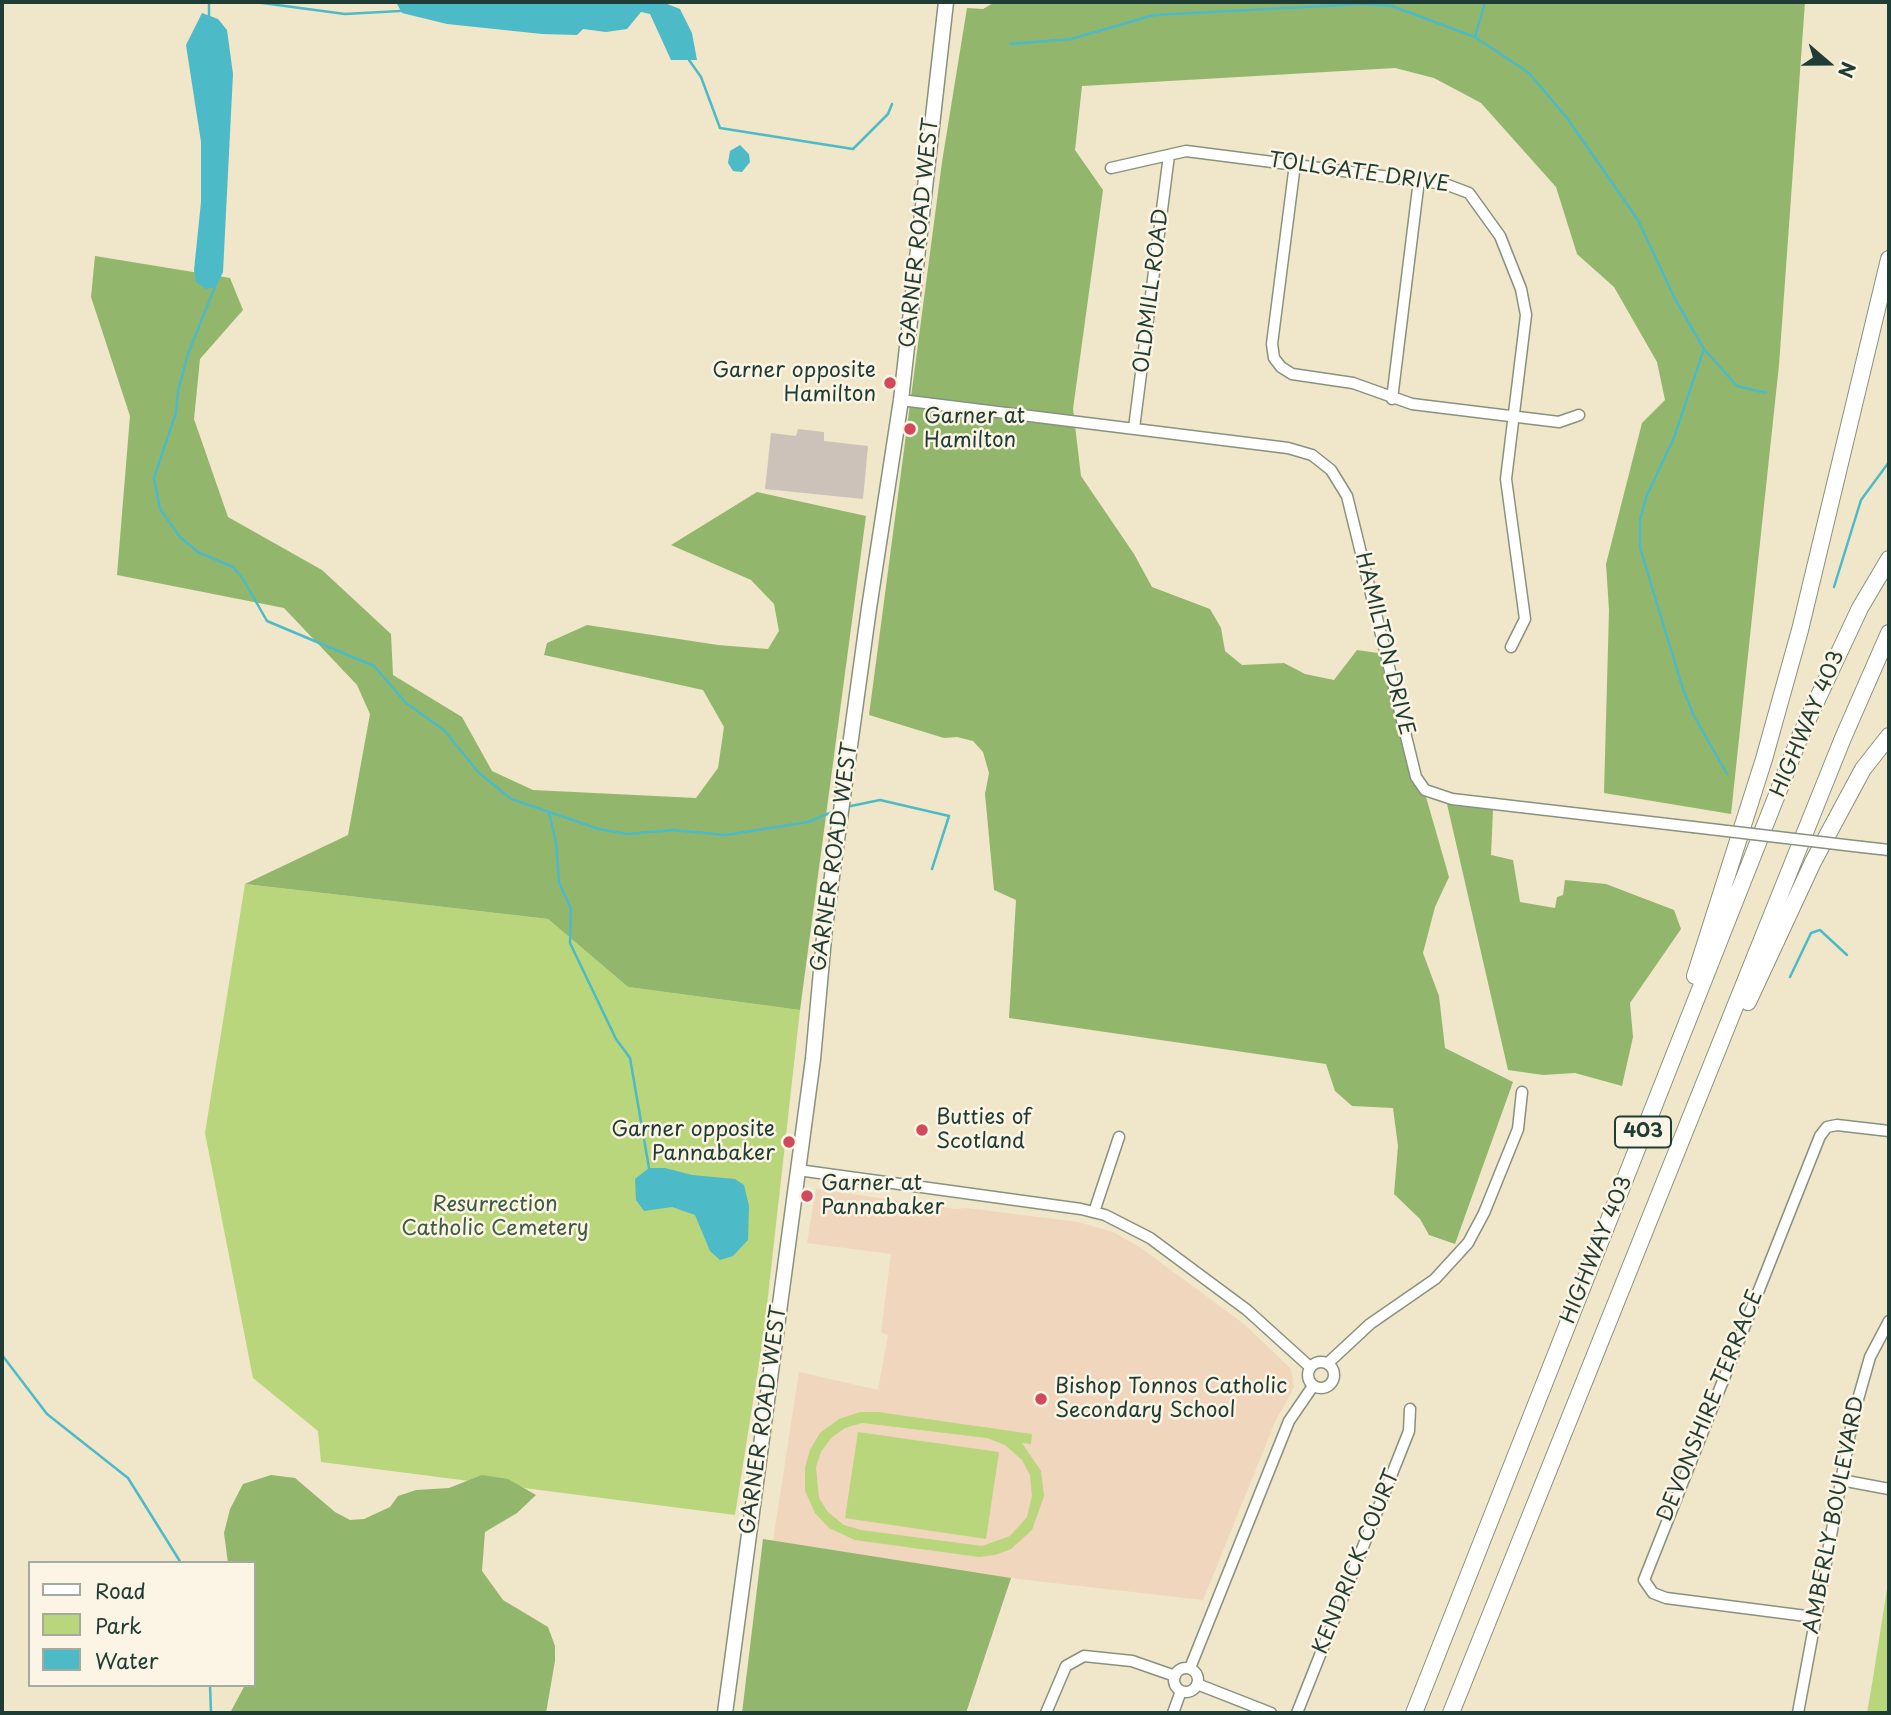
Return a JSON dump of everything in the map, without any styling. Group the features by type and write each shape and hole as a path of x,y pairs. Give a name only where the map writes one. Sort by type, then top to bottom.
{"highway":[{"path":"1660,1089 1764,759 1796,643 1889,260"},
{"name":"HIGHWAY 403","path":"1414,1713 1801,734 1860,608 1889,559"},
{"name":"HIGHWAY 403","path":"1451,1713 1705,1088 1843,738 1889,634"},
{"path":"1705,1088 1762,975 1813,862 1863,769 1889,736"}],"main road":[{"name":"GARNER ROAD WEST","path":"725,1713 798,1170 829,900 901,400 946,2"}],"street":[{"name":"TOLLGATE DRIVE","path":"1111,168 1186,151 1464,188 1500,236 1521,289 1526,314 1506,479 1525,619 1511,647"},
{"name":"OLDMILL ROAD","path":"1134,428 1170,155"},
{"path":"1295,164 1272,344 1274,358 1281,367 1292,374 1353,383 1392,399 1513,418 1559,422 1579,415"},
{"path":"1392,399 1419,180"},
{"name":"HAMILTON DRIVE","path":"901,400 1294,449 1319,459 1336,475 1349,505 1416,777 1425,790 1452,799 1889,850"},
{"path":"1313,1386 1307,1375 1310,1367 1317,1362 1328,1363 1370,1324 1435,1279 1468,1243 1484,1213 1518,1129 1522,1092"},
{"name":"DEVONSHIRE TERRACE","path":"1814,1617 1666,1598 1653,1593 1644,1580 1820,1136 1827,1127 1837,1125 1889,1131"},
{"path":"1094,1212 1119,1137"},
{"path":"798,1170 1094,1212 1122,1222 1150,1238 1247,1310 1310,1367"},
{"name":"AMBERLY BOULEVARD","path":"1798,1713 1814,1617 1861,1385 1870,1357 1889,1321"},
{"path":"1313,1386 1326,1388 1332,1382 1334,1373 1328,1363"},
{"path":"1190,1668 1289,1421 1313,1386"},
{"name":"KENDRICK COURT","path":"1297,1713 1409,1432 1410,1409"},
{"path":"1841,1480 1889,1489"},
{"path":"1046,1713 1066,1666 1084,1656 1132,1661 1175,1676"},
{"path":"1190,1668 1198,1676 1197,1684 1189,1692 1181,1691 1174,1683 1175,1676 1179,1669 1190,1668"},
{"path":"1197,1684 1271,1713"},
{"path":"1172,1713 1181,1691"}],"shaded area":[{"path":"798,429 824,432 824,441 868,446 863,499 765,489 771,433 796,436"},
{"name":"Bishop Tonnos Catholic Secondary School","path":"816,1189 955,1209 966,1208 1078,1222 1113,1232 1141,1248 1244,1324 1291,1369 1294,1387 1275,1422 1203,1600 1010,1578 773,1541 799,1372 878,1390 888,1335 881,1332 891,1254 807,1243"}],"green space":[{"path":"995,2 1805,2 1779,365 1731,814 1604,793 1609,610 1606,564 1642,423 1665,400 1657,362 1614,287 1577,254 1556,187 1481,103 1434,78 1395,68 1082,86 1075,150 1103,190 1073,409 1081,476 1134,554 1152,587 1210,609 1221,628 1225,651 1242,665 1284,663 1305,674 1334,680 1357,650 1385,654 1449,877 1435,907 1423,953 1439,996 1445,1048 1513,1082 1455,1244 1429,1235 1420,1219 1394,1194 1398,1146 1393,1108 1352,1106 1335,1091 1326,1064 1009,1018 1016,900 994,890 985,794 989,773 983,752 973,741 957,737 944,738 869,715 942,162 967,8 983,9"},
{"path":"95,256 230,278 243,310 200,359 194,419 228,517 322,570 391,634 393,675 462,717 492,771 533,790 696,798 718,768 724,727 703,690 544,655 547,643 587,625 718,645 768,649 779,631 774,604 751,580 671,545 757,492 866,516 800,1010 628,987 548,919 245,884 348,835 370,714 357,685 284,608 117,575 130,416 91,297"},
{"path":"1447,804 1493,810 1491,855 1513,860 1520,902 1555,908 1557,897 1563,895 1565,880 1606,884 1674,910 1681,929 1630,1003 1633,1037 1622,1086 1575,1073 1543,1075 1508,1070"},
{"name":"Resurrection Catholic Cemetery","path":"245,884 548,919 628,987 800,1010 764,1332 735,1515 321,1462 318,1431 253,1378 205,1133"},
{"path":"860,1412 878,1412 1032,1434 1031,1444 1022,1443 1041,1471 1044,1496 1032,1530 1011,1549 979,1557 855,1540 829,1528 815,1513 805,1491 805,1468 810,1450 820,1433 839,1419","holes":["862,1423 987,1438 1005,1445 1022,1460 1030,1475 1032,1496 1027,1517 1010,1536 982,1546 861,1530 844,1525 828,1512 819,1498 816,1467 821,1452 831,1438 845,1428"]},
{"path":"858,1432 999,1452 986,1539 845,1518"},
{"path":"271,1475 295,1478 335,1512 350,1520 364,1519 390,1507 398,1496 416,1490 449,1488 482,1475 508,1479 536,1495 517,1513 485,1532 482,1571 503,1600 548,1627 555,1646 555,1661 546,1713 230,1713 244,1687 256,1687 256,1561 228,1561 224,1533 230,1509 243,1484"},
{"path":"763,1539 1011,1578 966,1713 742,1713"},
{"path":"1889,1576 1889,1713 1867,1713 1873,1678"}],"water":[{"path":"396,2 662,2 680,9 692,33 697,60 671,60 650,14 641,12 627,29 606,32 583,29 577,35 542,34 447,24 402,13"},
{"path":"202,13 218,19 227,30 233,74 223,272 216,287 206,289 196,282 194,270 201,202 201,142 186,45"},
{"path":"740,145 749,154 750,162 742,172 733,171 728,163 730,151"},
{"path":"649,1168 735,1179 744,1185 749,1206 748,1240 733,1256 720,1260 710,1251 695,1215 672,1207 644,1211 636,1200 635,1179"}],"waterway":[{"path":"209,2 209,17"},
{"path":"255,2 345,14 400,11"},
{"path":"1475,37 1485,2"},
{"path":"1010,44 1071,39 1154,15 1363,4 1392,6 1475,37 1529,73 1567,118 1638,220 1675,299 1704,349 1737,386 1766,393"},
{"path":"689,60 701,77 720,128 853,149 888,114 892,104"},
{"path":"216,284 188,354 178,391 176,413 154,478 160,509 180,537 198,552 233,567 267,621 374,666 406,703 444,730 478,772 511,799 599,829 627,834 673,830 726,835 808,822 837,810"},
{"path":"1704,349 1673,440 1647,495 1640,520 1640,548 1683,689 1694,716 1727,774"},
{"path":"1834,587 1861,500 1889,462"},
{"path":"846,807 880,800 949,816 932,869"},
{"path":"549,812 556,842 559,882 571,909 570,943 616,1039 630,1058 649,1168"},
{"path":"1790,977 1811,933 1820,930 1847,955"},
{"path":"2,1355 47,1414 128,1478 180,1561"},
{"path":"210,1687 211,1713"}],"place":[{"name":"Garner opposite Hamilton","path":"890,383"},
{"name":"Garner at Hamilton","path":"910,429"},
{"name":"Butties of Scotland","path":"922,1130"},
{"name":"Garner opposite Pannabaker","path":"789,1142"},
{"name":"Garner at Pannabaker","path":"807,1196"},
{"name":"Bishop Tonnos Catholic Secondary School","path":"1041,1399"}]}
